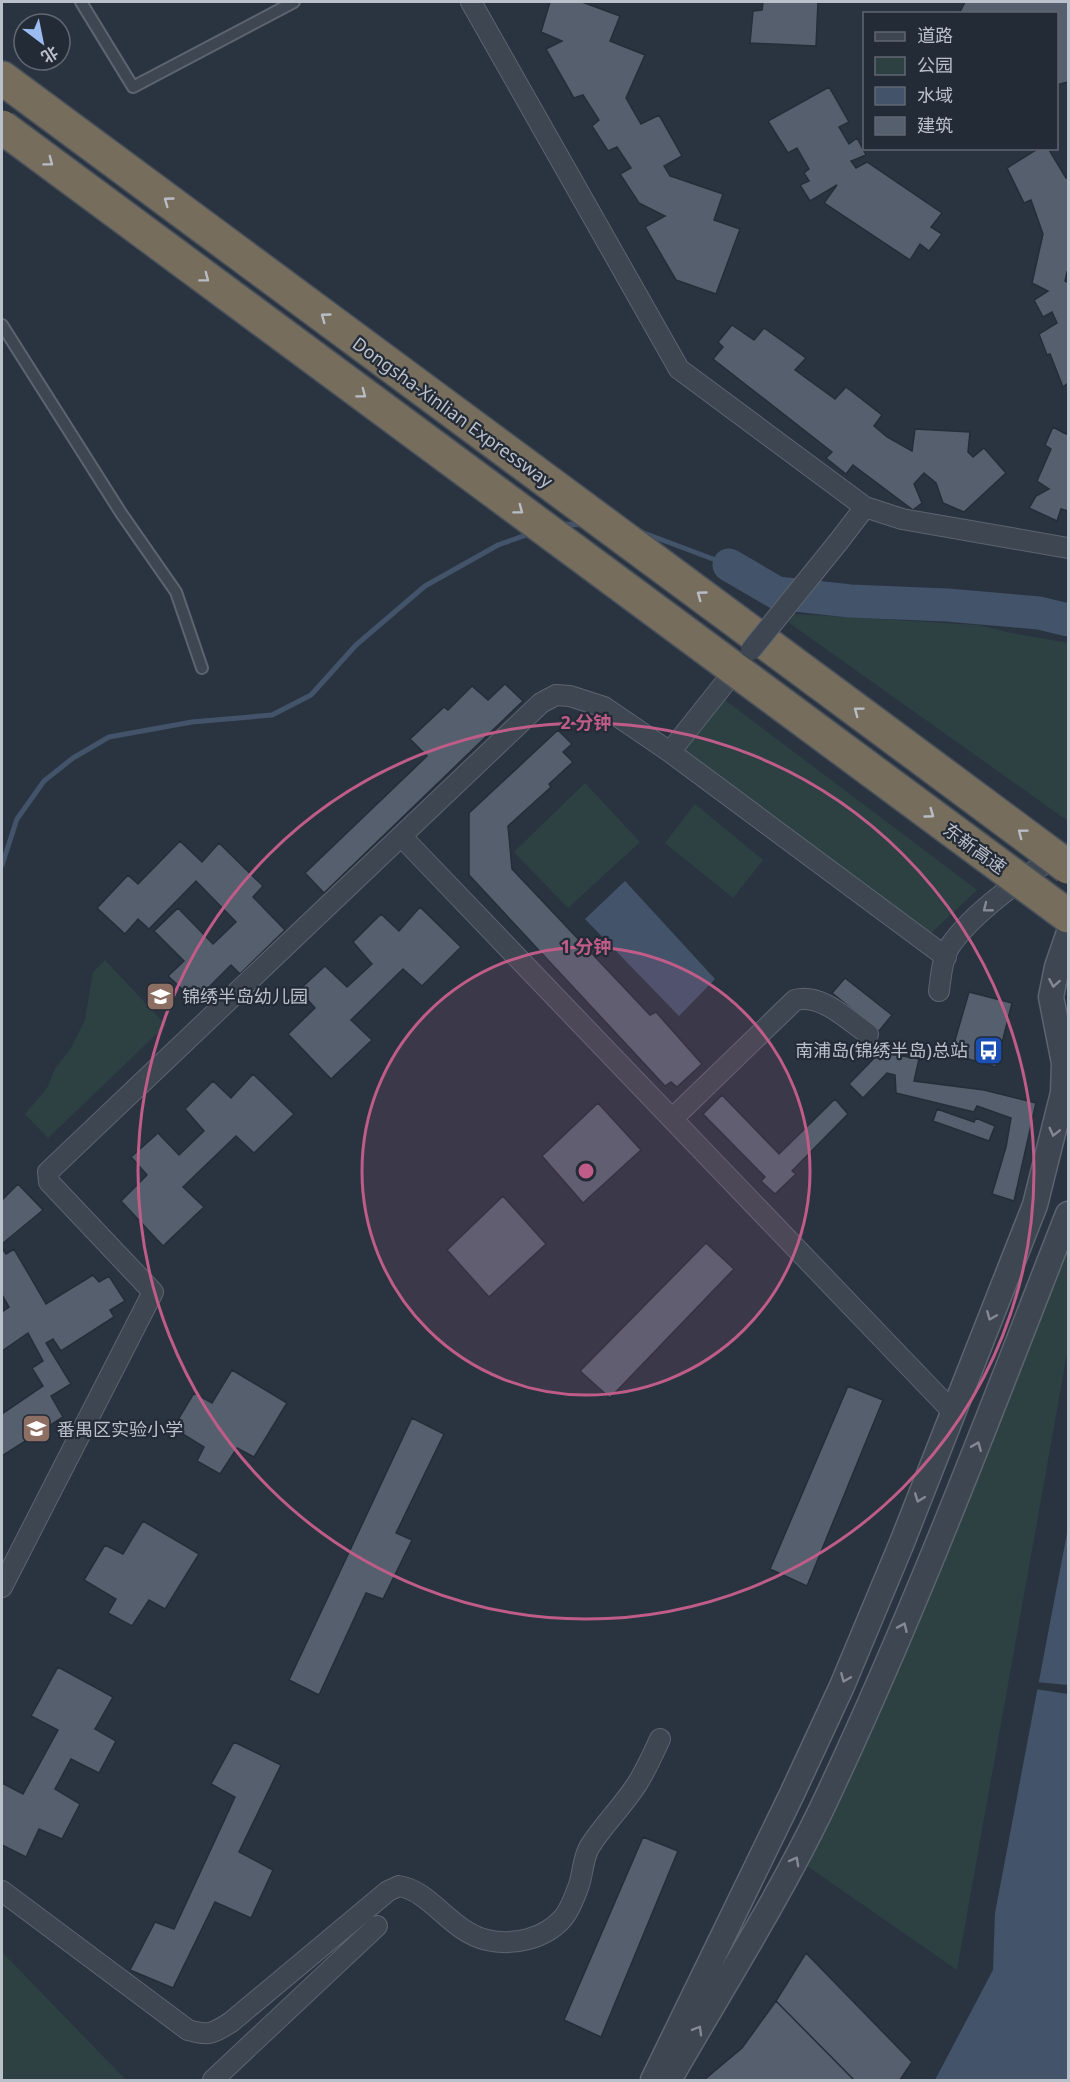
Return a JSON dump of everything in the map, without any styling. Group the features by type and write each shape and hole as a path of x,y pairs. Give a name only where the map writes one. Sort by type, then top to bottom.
{"highway":[{"path":"2,78 1068,867"},
{"name":"东新高速","path":"2,127 1068,916"}],"street":[{"path":"471,2 680,369 865,507 902,519 1068,548"},
{"path":"670,752 865,507"},
{"path":"2,1587 153,1292 49,1182 48,1172 541,703 556,696 586,700 604,707 670,752 946,957"},
{"path":"401,836 953,1412"},
{"path":"939,991 943,964 950,947 972,920 1040,867 1068,850"},
{"path":"653,2080 842,1686 901,1545 1035,1205 1063,1094 1064,1063 1051,997 1057,967 1068,935"},
{"path":"672,1119 795,999 804,997 831,1008 868,1034"},
{"path":"668,2080 797,1859 822,1807 920,1588 1068,1214"},
{"path":"2,1891 188,2030 204,2035 231,2022 388,1891 399,1886 416,1890 447,1918 486,1940 511,1943 539,1936 552,1928 563,1918 569,1907 579,1885 588,1850 602,1827 637,1784 660,1739"},
{"path":"213,2080 377,1926"}],"lane":[{"path":"81,2 133,87 294,2"},
{"path":"2,325 121,513 176,592 202,668"}],"green space":[{"path":"793,614 978,625 1068,643 1068,821 788,622"},
{"path":"725,700 977,890 930,934 682,751"},
{"path":"585,783 640,842 568,908 514,852"},
{"path":"695,804 763,860 733,898 665,843"},
{"path":"105,960 166,1025 48,1138 25,1114 47,1088 55,1069 71,1048 85,1020 93,972"},
{"path":"1068,1214 1068,1348 957,1970 797,1859"},
{"path":"2,1952 126,2080 2,2080"}],"water":[{"path":"625,881 715,979 679,1016 585,919"},
{"path":"1068,1528 1068,2080 935,2080 993,1970 995,1913"}],"pier":[{"path":"1036,1682 1068,1685 1068,1694 1035,1689"}],"building":[{"path":"550,2 582,2 620,16 610,41 645,55 626,98 641,124 659,115 682,156 664,166 670,176 723,194 714,220 740,229 716,294 676,280 645,227 665,216 639,203 620,174 631,168 617,147 608,151 592,126 599,120 583,95 574,98 546,49 562,41 541,32"},
{"path":"763,2 818,2 816,46 750,43 753,11 762,10"},
{"path":"965,2 1068,2 1068,82 1058,84 1058,12 960,12"},
{"path":"829,87 849,122 839,127 849,144 857,138 866,155 851,161 856,168 867,162 942,213 931,227 942,234 929,251 920,244 910,260 824,203 837,185 810,201 800,185 809,181 804,173 809,169 797,148 788,153 768,121"},
{"path":"1036,150 1049,150 1066,178 1068,176 1068,272 1065,281 1068,283 1068,383 1063,387 1039,334 1057,323 1052,312 1043,317 1034,300 1048,291 1032,283 1043,234 1031,200 1024,203 1007,168"},
{"path":"732,325 754,340 764,328 806,358 795,370 835,399 846,387 882,415 874,426 887,437 912,451 915,429 970,432 968,452 973,457 984,448 1006,473 964,512 943,503 936,483 924,473 914,484 922,503 913,510 853,465 846,474 826,458 832,452 713,359 723,347 718,342"},
{"path":"1053,427 1066,434 1068,432 1068,511 1061,509 1057,521 1029,508 1036,496 1049,489 1037,481 1051,449 1045,445"},
{"path":"505,684 523,701 324,893 305,873 427,756 410,739 444,707 448,710 472,686 488,700"},
{"path":"558,730 572,744 563,752 573,762 549,784 551,787 508,826 512,869 650,1015 656,1012 702,1064 677,1087 671,1082 665,1086 469,875 469,813"},
{"path":"180,841 202,862 219,843 263,886 253,897 285,930 240,974 231,965 195,1001 168,976 184,961 154,931 178,908 213,944 236,922 196,881 149,929 138,919 125,934 97,908 128,875 138,884"},
{"path":"420,907 461,947 422,986 403,969 351,1020 372,1040 331,1079 288,1034 315,1008 299,990 325,966 347,987 372,964 353,942 381,914 399,931"},
{"path":"845,978 892,1015 879,1031 832,993"},
{"path":"969,992 1012,1003 996,1067 951,1054"},
{"path":"880,1052 919,1059 914,1081 984,1090 1036,1103 1014,1201 992,1194 1006,1147 1011,1118 977,1106 974,1112 896,1093 895,1075 887,1073 863,1098 849,1084"},
{"path":"253,1074 294,1114 254,1153 236,1136 183,1187 204,1207 163,1246 121,1201 147,1175 131,1157 158,1133 179,1155 204,1131 185,1109 213,1081 231,1098"},
{"path":"722,1095 779,1154 835,1099 848,1114 792,1171 796,1174 775,1194 761,1181 765,1177 703,1114"},
{"path":"598,1103 641,1150 583,1203 542,1156"},
{"path":"937,1109 974,1122 976,1118 995,1126 989,1141 933,1121"},
{"path":"18,1184 43,1210 2,1244 2,1200"},
{"path":"503,1196 546,1244 489,1297 447,1250"},
{"path":"706,1243 734,1269 610,1398 580,1371"},
{"path":"2,1248 6,1254 14,1249 46,1304 93,1275 99,1282 109,1276 125,1301 110,1310 114,1317 61,1351 53,1339 46,1343 71,1384 51,1396 63,1417 2,1456 2,1414 43,1386 32,1368 43,1361 28,1333 2,1351 2,1312 9,1307 2,1295"},
{"path":"232,1370 287,1403 254,1457 237,1448 220,1474 197,1461 204,1447 173,1428 194,1393 212,1403"},
{"path":"848,1386 883,1400 807,1586 770,1569"},
{"path":"412,1418 444,1434 396,1533 412,1540 383,1599 366,1593 319,1695 289,1680"},
{"path":"143,1521 199,1554 165,1609 149,1600 132,1626 108,1613 116,1599 84,1580 105,1545 123,1554"},
{"path":"58,1667 113,1697 95,1729 116,1741 99,1773 71,1759 55,1789 80,1804 62,1839 39,1829 26,1857 2,1845 2,1783 23,1794 58,1730 31,1716"},
{"path":"234,1742 281,1765 239,1852 273,1870 251,1918 215,1902 173,1988 130,1970 155,1922 174,1929 235,1797 211,1784"},
{"path":"643,1837 678,1851 601,2037 564,2020"},
{"path":"806,1953 912,2062 900,2080 854,2080 776,2001"},
{"path":"776,2001 854,2080 704,2080 742,2048"}],"waterway":[{"path":"560,524 584,525"},
{"path":"641,532 729,565"},
{"path":"2,865 17,819 44,781 73,758 109,737 192,722 272,715 311,695 356,645 425,586 498,545 532,533"},
{"path":"729,565 777,593 850,601 947,605 1039,613 1068,620"}],"place":[{"name":"锦绣半岛幼儿园","path":"161,996"},
{"name":"南浦岛(锦绣半岛)总站","path":"989,1050"},
{"name":"番禺区实验小学","path":"36,1429"}]}
